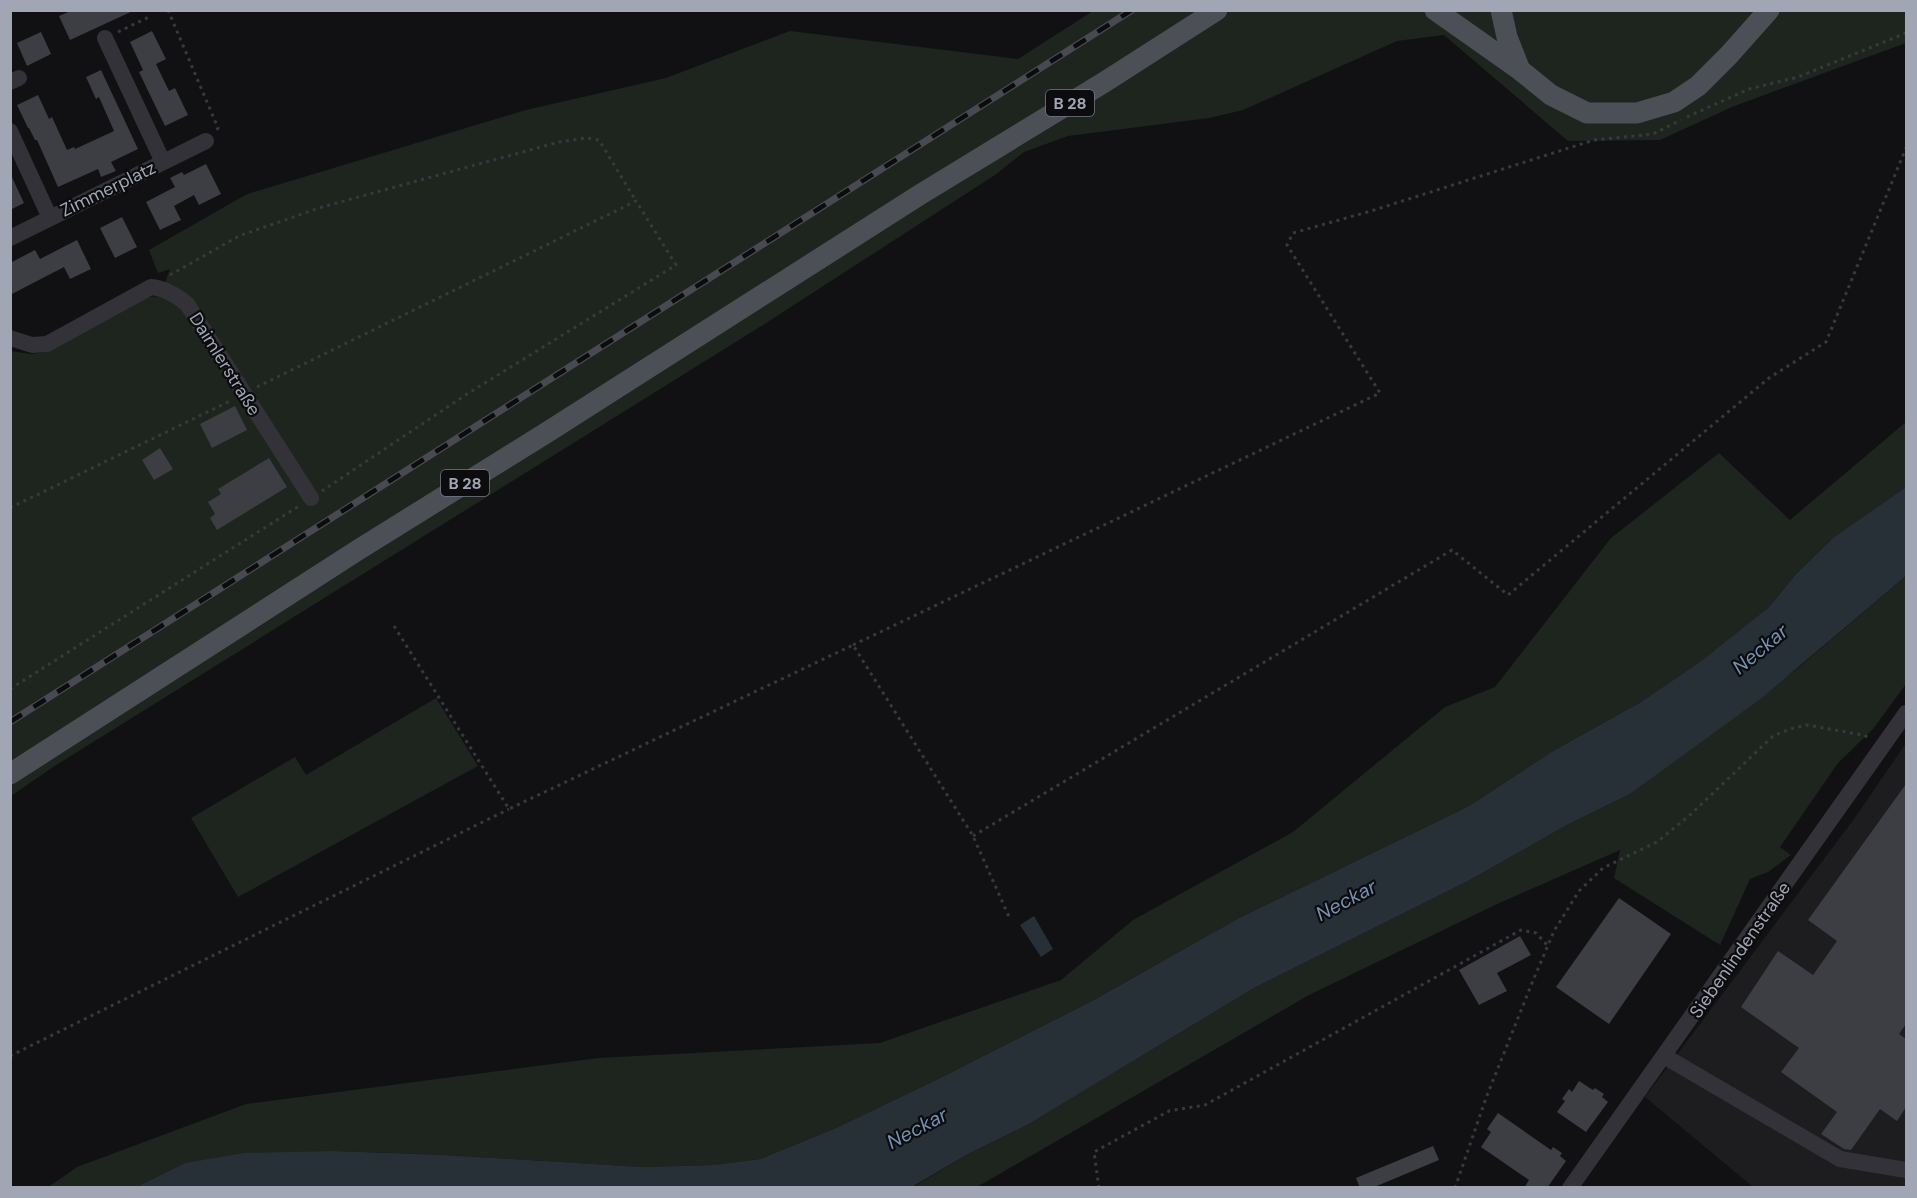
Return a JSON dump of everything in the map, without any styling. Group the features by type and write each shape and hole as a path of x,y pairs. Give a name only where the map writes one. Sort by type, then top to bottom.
{"main road":[{"name":"B 28","path":"10,774 358,550 1217,10"},
{"path":"1435,10 1520,70 1551,95 1587,113 1637,113 1674,102 1698,86 1769,10"},
{"path":"1502,10 1507,37 1520,70"}],"street":[{"path":"105,38 163,162"},
{"path":"10,131 50,218"},
{"name":"Zimmerplatz","path":"10,238 206,141"},
{"path":"10,338 32,345 47,344 151,287"},
{"name":"Daimlerstraße","path":"151,287 160,288 178,296 187,304 311,498"},
{"name":"Siebenlindenstraße","path":"1572,1187 1906,713"},
{"path":"1664,1056 1840,1159 1906,1170"}],"path":[{"path":"168,10 218,128 206,141"},
{"path":"105,38 149,17"},
{"path":"10,1056 509,809 1380,393 1287,245 1293,233 1371,211 1594,140 1653,134 1714,103 1749,89 1798,76 1906,33"},
{"path":"10,689 311,498 467,394 676,265 599,140 586,138 559,142 322,207 239,236 151,287"},
{"path":"973,836 1452,550 1508,595 1769,378 1826,342 1906,148"},
{"path":"10,508 636,201"},
{"path":"394,626 509,809"},
{"path":"853,645 973,836 1010,919"},
{"path":"1455,1188 1486,1098 1554,931 1579,891 1603,868 1658,842 1690,815 1773,736 1807,725 1863,735 1884,745"},
{"path":"1099,1188 1094,1152 1169,1111 1205,1105 1521,930 1536,933 1548,946"}],"shaded area":[{"path":"1093,11 1906,11 1906,43 1732,107 1660,140 1568,141 1444,35 1397,41 1243,110 1209,118 1068,136 1024,152 995,175 763,325 53,767 11,796 11,351 30,354 46,352 139,298 160,296 170,269 158,273 149,250 247,194 526,110 666,78 790,31 1018,59"},
{"path":"1906,422 1906,487 1834,537 1795,575 1769,607 1701,661 1641,702 1553,751 1469,806 1239,918 1092,1001 836,1128 760,1159 714,1165 643,1167 335,1151 185,1163 136,1187 47,1188 77,1167 246,1104 598,1058 880,1043 1061,980 1133,920 1293,832 1445,707 1495,687 1611,538 1719,453 1790,520"},
{"path":"1906,576 1906,684 1873,729 1838,763 1780,847 1791,855 1768,872 1750,879 1720,945 1614,878 1620,850 1495,905 1309,995 977,1187 912,1188 968,1154 1029,1124 1254,988 1470,880 1567,825 1630,794 1797,669"},
{"path":"436,698 478,766 238,897 191,818 295,757 306,775"},
{"path":"1906,743 1906,1187 1753,1187 1645,1097 1854,819"}],"water":[{"name":"Neckar","path":"1906,487 1906,576 1763,697 1630,794 1567,825 1470,880 1254,988 1029,1124 968,1154 912,1187 136,1187 185,1163 244,1153 335,1151 643,1167 714,1165 760,1159 836,1128 936,1080 1092,1001 1239,918 1469,806 1553,751 1641,702 1701,661 1769,607 1795,575 1834,537"},
{"path":"1034,916 1053,949 1041,957 1020,925"}],"building":[{"path":"73,10 135,10 70,40 59,16"},
{"path":"152,31 166,59 156,64 169,91 175,88 188,115 165,126 139,72 143,70 130,42"},
{"path":"41,32 51,54 27,66 17,43"},
{"path":"101,70 138,149 111,162 116,171 101,177 98,169 58,187 37,140 28,128 17,105 38,95 49,119 52,117 67,150 74,147 75,149 114,131 99,97 96,99 86,77"},
{"path":"206,164 221,194 199,205 194,195 174,206 181,220 160,230 146,202 175,187 170,178 182,172 184,175"},
{"path":"10,173 24,203 10,210"},
{"path":"122,217 137,247 115,258 100,228"},
{"path":"77,240 91,269 70,279 64,267 10,295 10,263 35,250 40,259"},
{"path":"235,406 247,430 212,448 200,424"},
{"path":"160,448 173,469 154,480 142,460"},
{"path":"269,458 287,487 217,530 210,518 215,514 208,502 221,494 218,489"},
{"path":"1906,784 1906,1024 1899,1034 1906,1039 1906,1107 1897,1121 1880,1109 1851,1150 1844,1149 1821,1134 1837,1112 1781,1072 1799,1048 1741,1007 1778,951 1813,975 1837,941 1808,920"},
{"path":"1619,898 1671,934 1609,1024 1556,987"},
{"path":"1520,936 1531,955 1497,973 1507,991 1479,1005 1459,970"},
{"path":"1579,1081 1604,1094 1602,1097 1608,1102 1586,1132 1557,1112 1565,1101 1562,1099 1569,1089 1572,1092"},
{"path":"1498,1113 1551,1150 1553,1147 1562,1153 1560,1156 1566,1161 1547,1188 1524,1188 1529,1180 1481,1147 1491,1132 1487,1129"},
{"path":"1433,1146 1439,1160 1372,1188 1360,1188 1356,1178"}],"railway":[{"path":"10,722 1132,10"}]}
